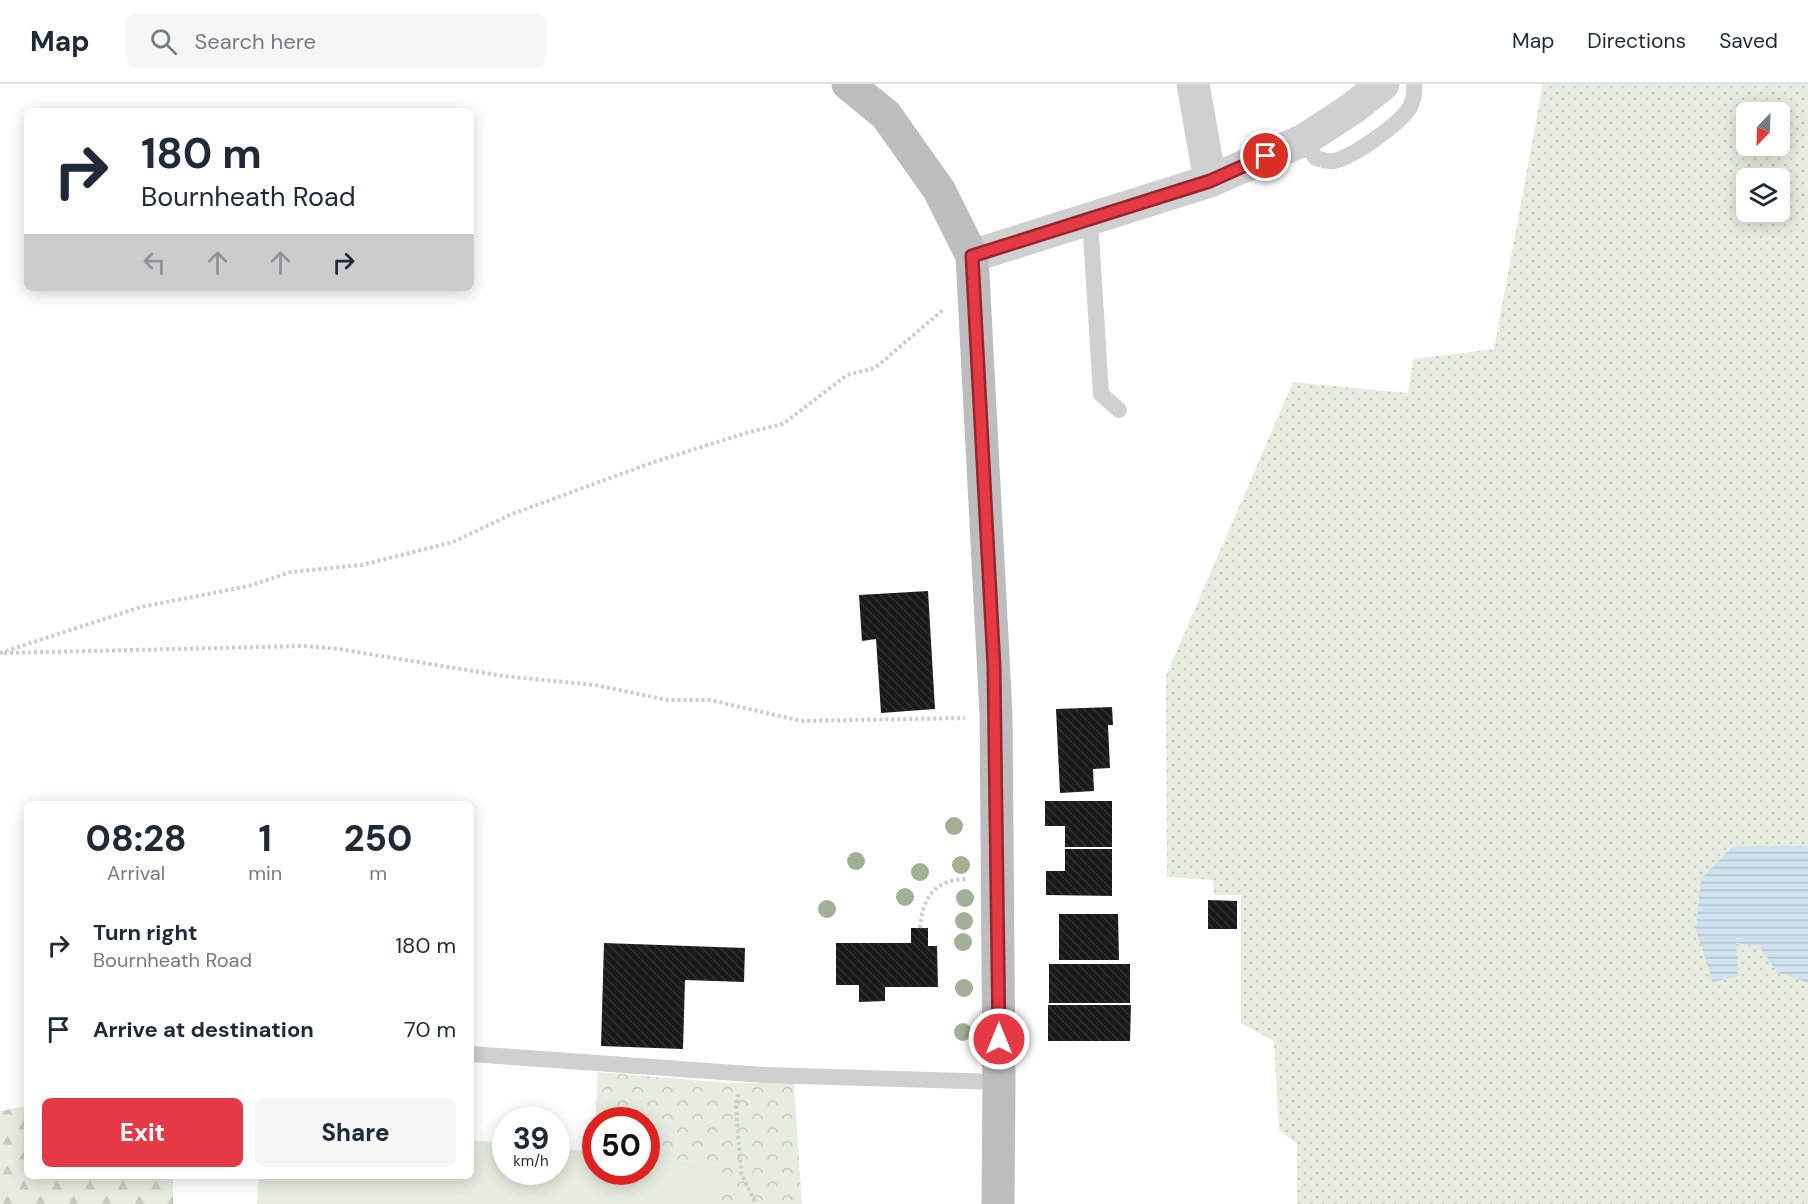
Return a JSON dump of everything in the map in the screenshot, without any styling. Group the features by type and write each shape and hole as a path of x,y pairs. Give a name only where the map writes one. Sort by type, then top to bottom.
{"main road":[{"path":"848,84 886,115 939,190 973,269 996,717 998,1204"}],"street":[{"path":"1193,84 1210,181"},
{"path":"973,269 1090,219 1210,181 1304,140 1353,108 1383,84"}],"lane":[{"path":"1304,140 1316,158 1331,162 1347,157 1397,123 1410,108 1415,95 1414,84"},
{"path":"1090,219 1101,394 1119,410"},
{"path":"474,1054 765,1075 999,1082"}],"path":[{"path":"973,269 875,368 847,375 783,424 749,432 651,464 512,514 453,543 362,565 291,572 249,586 141,607 0,653 303,646 339,649 503,676 595,685 668,700 710,700 801,721 996,717"},
{"path":"920,928 921,915 932,890 957,879 998,879"},
{"path":"739,1083 736,1107 741,1173 756,1204"}],"green space":[{"path":"1543,84 1808,84 1808,1204 1297,1204 1297,1144 1279,1130 1274,1041 1241,1023 1241,895 1214,895 1213,880 1167,877 1166,676 1293,382 1408,393 1413,359 1494,349"},
{"path":"598,1072 729,1083 794,1083 802,1204 718,1204 721,1164 660,1158 660,1107 596,1107"},
{"path":"24,1107 24,1179 173,1179 173,1204 0,1204 0,1111"},
{"path":"474,1140 492,1142 492,1185 570,1185 570,1149 582,1151 582,1185 660,1185 660,1158 723,1164 719,1204 257,1204 259,1179 474,1179"}],"water":[{"path":"1802,846 1808,848 1808,983 1777,972 1759,946 1736,943 1738,976 1713,982 1696,930 1701,879 1732,847"}],"building":[{"path":"928,591 935,709 881,713 876,639 862,641 859,595"},
{"path":"1112,707 1113,725 1108,725 1110,768 1093,769 1094,791 1060,793 1056,709"},
{"path":"1045,801 1112,801 1112,847 1065,847 1065,826 1045,826"},
{"path":"1065,849 1112,849 1112,896 1046,895 1046,871 1065,871"},
{"path":"1208,900 1237,901 1237,929 1208,929"},
{"path":"1059,914 1118,914 1119,960 1059,960"},
{"path":"911,928 928,928 928,946 937,946 938,987 885,987 885,1001 859,1002 859,985 836,985 836,943 911,943"},
{"path":"604,943 745,948 744,982 685,980 683,1049 601,1046"},
{"path":"1049,964 1130,964 1130,1003 1049,1003"},
{"path":"1048,1005 1131,1005 1130,1041 1048,1041"}],"route":[{"path":"999,1039 996,714 972,256 1210,181 1266,156"}]}
